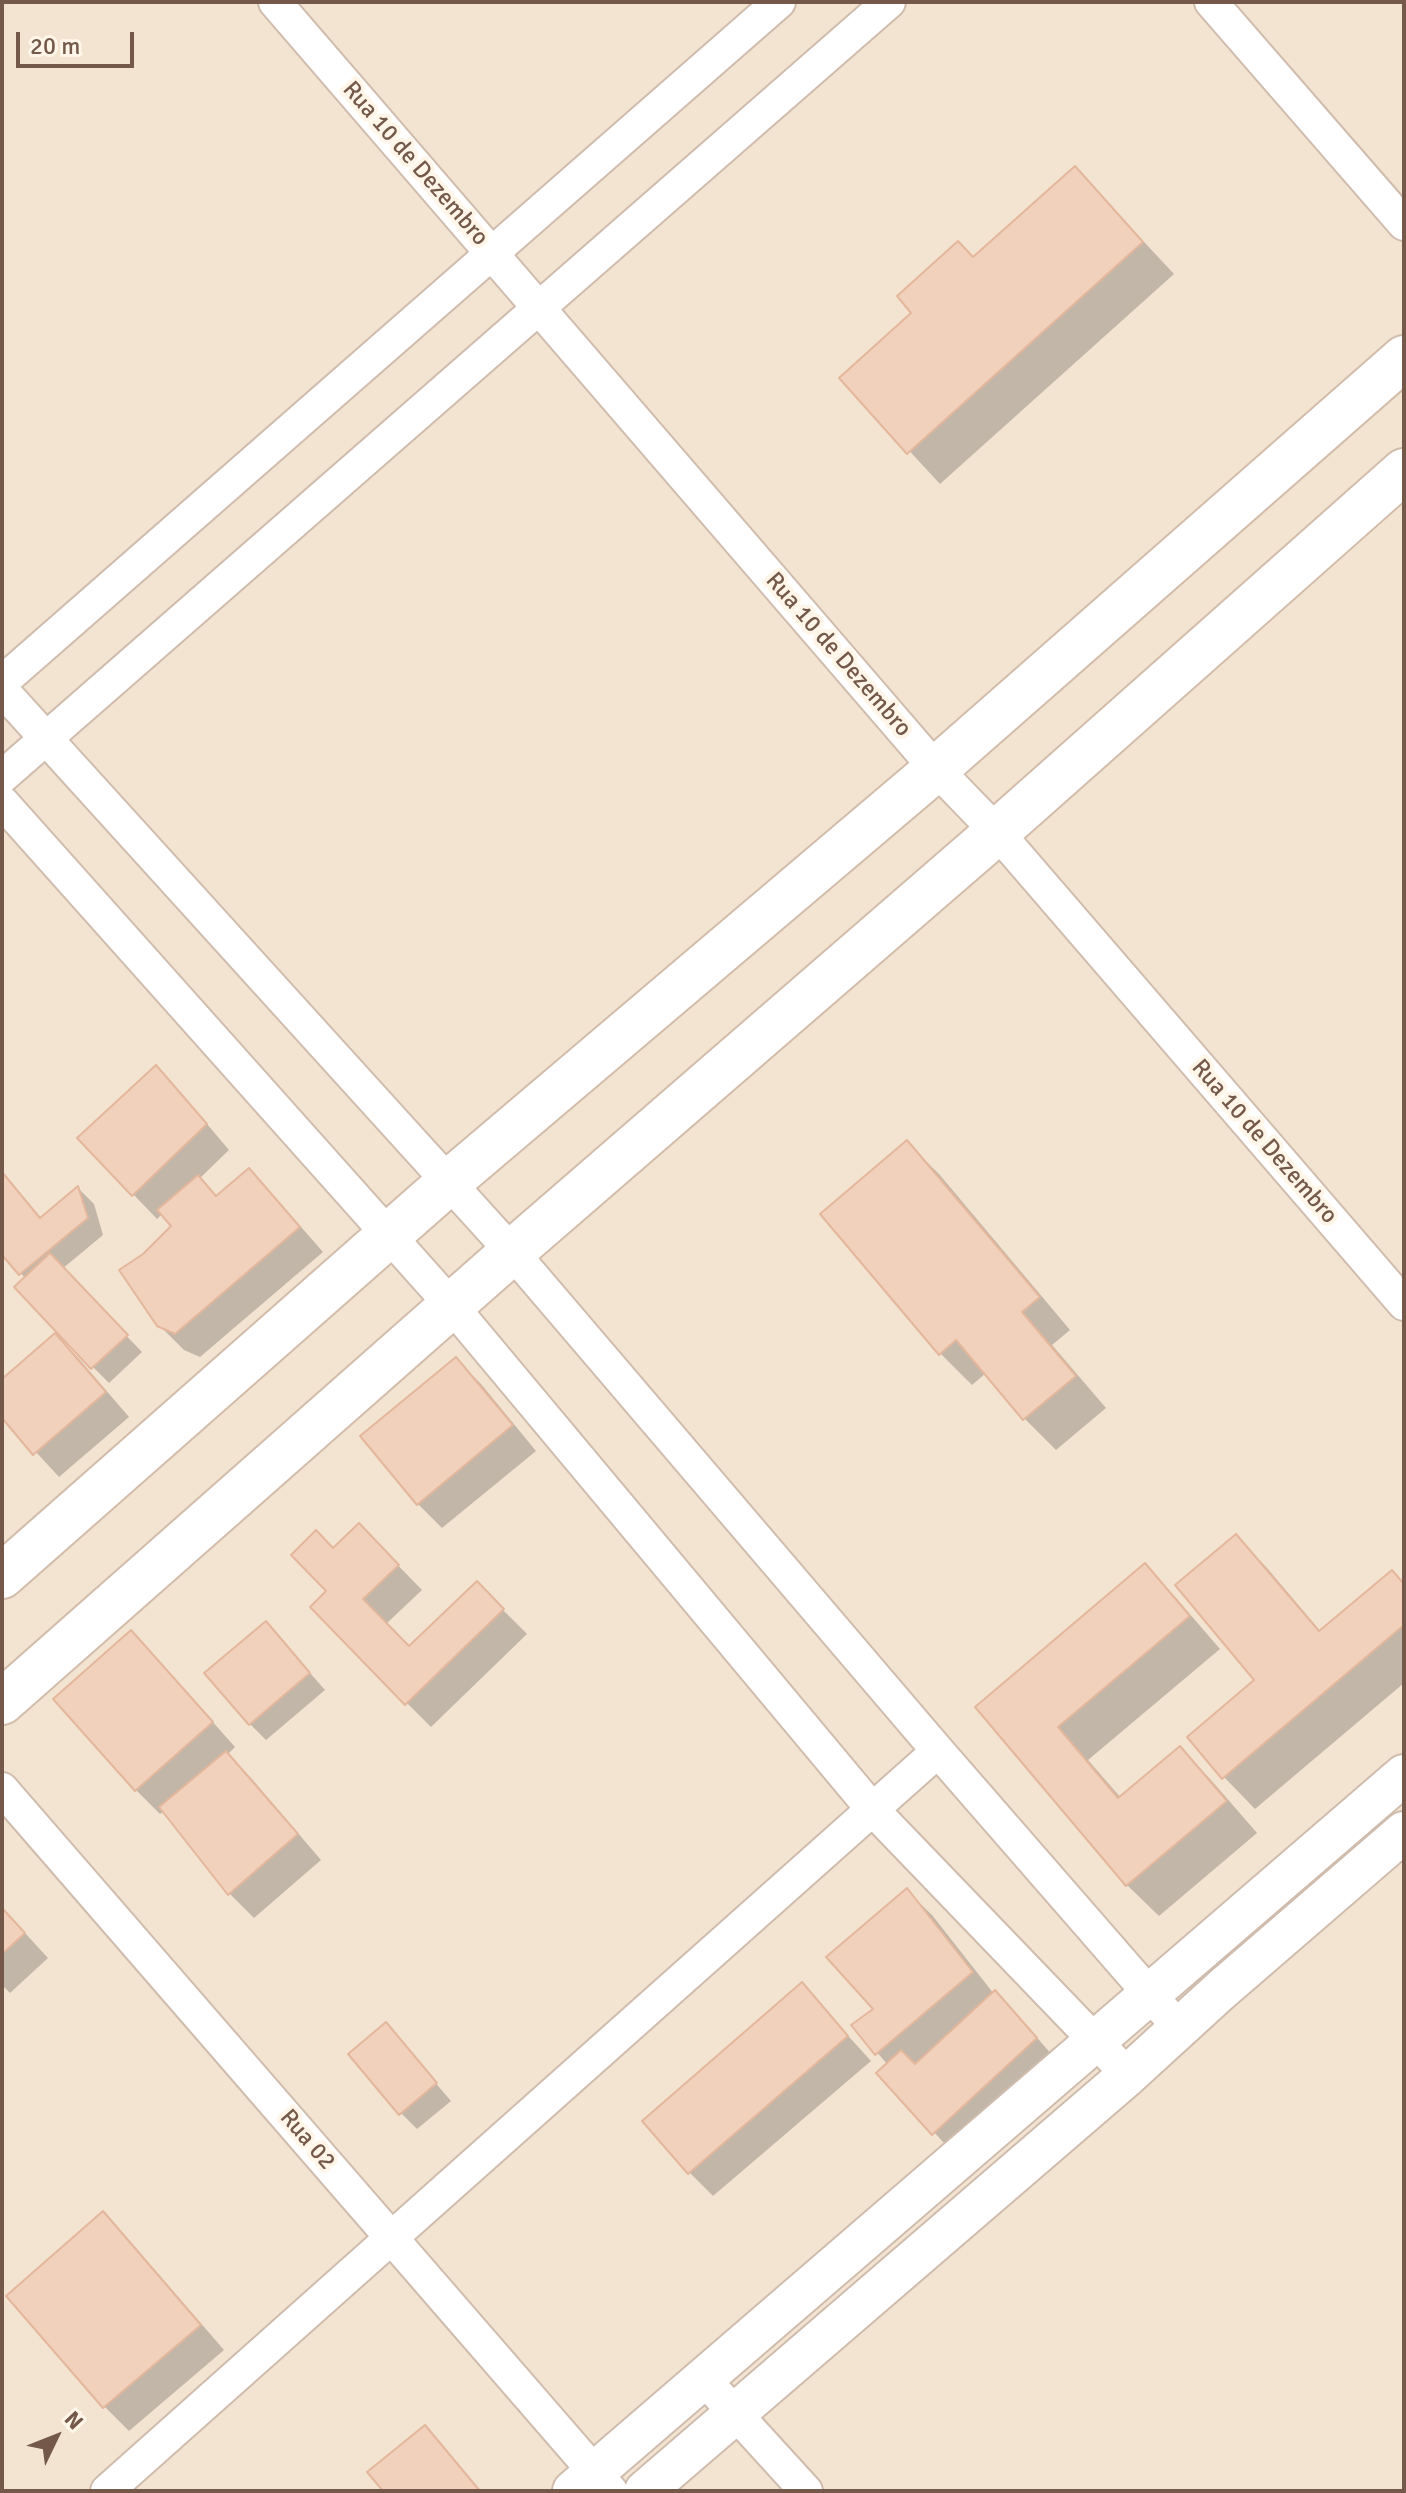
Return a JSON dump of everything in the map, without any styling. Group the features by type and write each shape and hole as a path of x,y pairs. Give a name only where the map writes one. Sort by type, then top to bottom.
{"main road":[{"path":"2,1576 449,1182 936,769 1404,358"},
{"path":"2,1702 451,1305 997,832 1404,471"}],"street":[{"name":"Rua 10 de Dezembro","path":"275,2 936,769 997,832 1404,1304"},
{"path":"2,682 779,2"},
{"path":"2,777 889,2"},
{"path":"1211,2 1404,224"},
{"path":"2,690 512,1252 1180,2029"},
{"path":"2,802 451,1305 873,1810 1128,2075"},
{"path":"107,2491 938,1751"},
{"path":"593,2485 703,2378 1404,1775"},
{"name":"Rua 02","path":"2,1789 392,2239 593,2485"},
{"path":"645,2491 1128,2075 1404,1832"},
{"path":"703,2378 806,2491"}],"shaded area":[{"path":"2,2 1404,2 1404,2491 2,2491"}],"building":[{"path":"1075,166 1143,242 907,454 839,378 911,313 897,296 958,241 973,257"},
{"path":"156,1065 207,1124 132,1196 77,1138"},
{"path":"907,1140 1040,1297 1022,1312 1076,1376 1023,1420 956,1340 939,1355 820,1214"},
{"path":"249,1168 300,1227 175,1334 157,1326 119,1270 143,1254 171,1226 157,1210 198,1175 216,1196"},
{"path":"2,1172 40,1218 78,1186 88,1218 19,1275 2,1255"},
{"path":"50,1253 128,1335 91,1369 14,1287"},
{"path":"55,1333 106,1392 33,1455 2,1418 2,1379"},
{"path":"456,1357 513,1425 417,1505 360,1436"},
{"path":"359,1523 399,1565 363,1599 409,1646 477,1581 504,1609 405,1705 310,1607 326,1591 291,1555 316,1530 333,1548"},
{"path":"1236,1534 1319,1631 1392,1570 1404,1584 1404,1625 1222,1779 1187,1737 1254,1680 1175,1585"},
{"path":"1145,1563 1190,1616 1058,1727 1118,1798 1180,1746 1227,1801 1126,1886 975,1707"},
{"path":"266,1621 310,1673 249,1725 204,1673"},
{"path":"131,1630 213,1722 135,1791 53,1699"},
{"path":"226,1751 298,1834 228,1895 159,1807"},
{"path":"907,1888 973,1972 875,2055 851,2025 873,2009 826,1957"},
{"path":"2,1908 25,1933 2,1954"},
{"path":"802,1982 848,2036 688,2174 642,2121"},
{"path":"995,1990 1037,2038 932,2135 876,2073 901,2050 915,2064"},
{"path":"386,2022 437,2083 399,2115 348,2054"},
{"path":"103,2211 201,2325 103,2408 6,2296"},
{"path":"425,2425 480,2491 383,2491 367,2472"}]}
